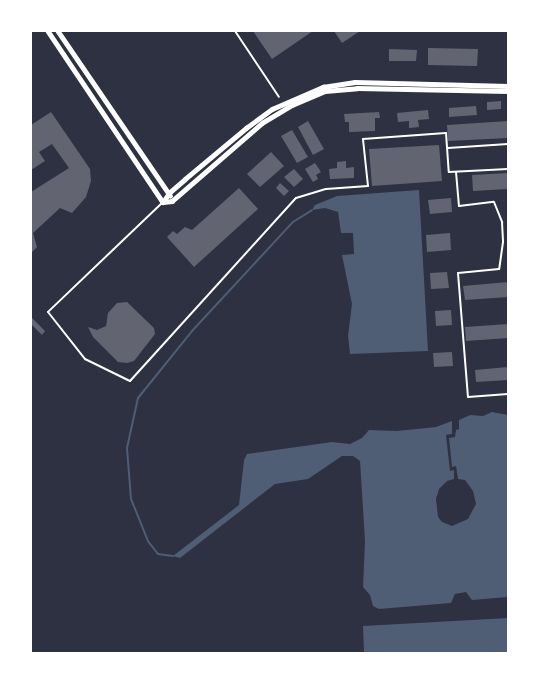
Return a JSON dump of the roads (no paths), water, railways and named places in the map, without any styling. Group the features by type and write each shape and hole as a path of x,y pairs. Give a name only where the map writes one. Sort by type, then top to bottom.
{"street":[{"path":"48,31 164,202"},
{"path":"58,31 169,193 172,201"},
{"path":"164,202 169,193 209,158 272,109 323,87 355,82 508,86"},
{"path":"164,202 172,201 262,123 292,105 325,91 357,88 508,91"}],"lane":[{"path":"235,31 280,97"},
{"path":"164,202 48,312 85,359 130,380 296,198 326,189 368,186 363,139 446,133 449,172 508,169"},
{"path":"447,148 508,144"},
{"path":"456,172 459,206 494,202 502,222 503,242 499,269 458,273 468,397 508,394"}],"water":[{"path":"419,190 428,351 350,354 348,336 352,304 342,255 354,254 353,233 341,233 338,212 325,208 312,210 315,205 337,196"},
{"path":"492,412 508,415 508,597 472,600 466,592 455,594 451,603 379,609 373,606 370,595 363,587 365,541 360,461 353,456 342,456 308,479 275,484 180,558 173,556 239,505 244,460 247,454 332,442 350,444 362,438 369,430 397,431 436,427 452,421 452,434 446,435 450,471 454,470 454,479 447,481 439,489 436,499 438,517 442,522 452,526 468,519 476,504 473,491 465,480 458,479 456,466 452,467 449,438 455,437 456,430 459,429 459,420 470,415 483,416"},
{"path":"508,618 508,653 364,653 363,626"}],"waterway":[{"path":"173,556 158,554 148,541 131,499 127,448 138,398 192,331 293,222 312,210"}]}
